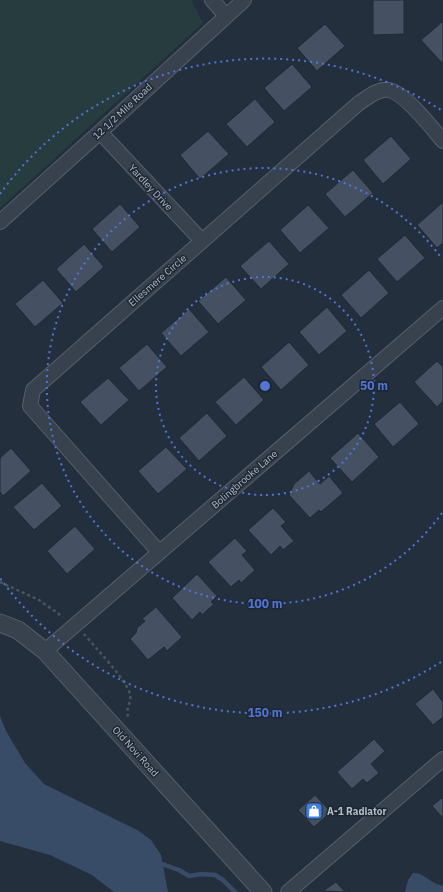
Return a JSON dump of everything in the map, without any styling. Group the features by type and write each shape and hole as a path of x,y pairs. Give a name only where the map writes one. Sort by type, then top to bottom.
{"street":[{"path":"212,0 226,16"},
{"name":"12 1/2 Mile Road","path":"0,222 244,0"},
{"name":"Ellesmere Circle","path":"159,552 30,406 33,390 359,104 375,92 389,90 403,97 443,141"},
{"name":"Yardley Drive","path":"100,132 202,241"},
{"name":"Bolingbrooke Lane","path":"45,651 74,624 443,308"},
{"name":"Old Novi Road","path":"0,623 18,630 45,651 263,892"},
{"path":"288,892 443,759"}],"path":[{"path":"0,582 39,600 83,632 126,685 130,696 126,712 131,721"}],"green space":[{"path":"0,0 191,0 203,23 0,208"}],"water":[{"path":"0,716 6,731 25,763 44,784 139,831 151,840 161,855 168,892 114,892 92,875 50,855 0,841"},
{"path":"413,873 419,874 434,883 443,886 443,892 405,892 408,880"}],"building":[{"path":"373,0 404,0 404,34 373,35"},
{"path":"443,21 443,62 442,63 421,40"},
{"path":"325,24 345,46 317,71 297,48"},
{"path":"292,64 312,87 284,111 264,88"},
{"path":"255,99 275,122 247,147 226,124"},
{"path":"208,131 229,154 200,179 180,155"},
{"path":"391,136 411,159 383,184 363,160"},
{"path":"353,170 373,193 345,217 325,194"},
{"path":"443,202 443,243 437,248 417,225"},
{"path":"120,204 140,227 112,252 92,229"},
{"path":"308,205 329,228 300,253 280,230"},
{"path":"405,235 425,258 397,282 377,259"},
{"path":"269,241 289,264 261,289 240,266"},
{"path":"84,244 104,267 76,292 56,269"},
{"path":"369,270 389,293 361,318 341,295"},
{"path":"226,277 246,300 218,324 198,301"},
{"path":"43,280 63,303 35,327 15,304"},
{"path":"327,307 347,331 319,355 299,332"},
{"path":"189,309 209,332 181,356 161,333"},
{"path":"289,342 309,365 281,390 261,367"},
{"path":"147,344 167,367 139,391 119,368"},
{"path":"437,361 443,367 443,401 437,407 414,382"},
{"path":"244,377 264,400 236,425 215,402"},
{"path":"108,378 129,400 101,425 80,402"},
{"path":"400,402 419,424 393,447 374,424"},
{"path":"207,413 227,436 199,461 179,438"},
{"path":"358,433 379,457 352,482 330,458"},
{"path":"166,447 187,469 158,494 138,471"},
{"path":"11,448 31,471 3,496 0,492 0,458"},
{"path":"309,471 320,484 329,476 343,493 321,512 319,510 310,518 289,495 294,484"},
{"path":"42,483 62,506 34,530 13,507"},
{"path":"273,508 286,522 281,526 294,541 283,550 280,546 271,555 248,530"},
{"path":"75,526 95,549 67,574 47,551"},
{"path":"235,538 247,551 242,555 255,570 241,583 239,580 231,587 208,562"},
{"path":"197,574 217,596 211,602 214,604 202,615 200,612 192,620 172,598"},
{"path":"156,607 182,637 167,651 164,647 148,660 130,639 136,633 137,628 145,621 142,619"},
{"path":"433,689 443,702 443,717 433,725 415,704"},
{"path":"374,739 385,751 371,764 379,773 367,783 363,779 352,789 337,772"},
{"name":"A-1 Radiator","path":"315,795 331,812 314,827 298,810"},
{"path":"443,797 443,818 432,806"},
{"path":"336,882 345,892 323,891"}],"waterway":[{"path":"159,863 179,870 189,876 202,874 215,875 223,880 235,892"}],"place":[{"name":"A-1 Radiator","path":"314,811"}]}
